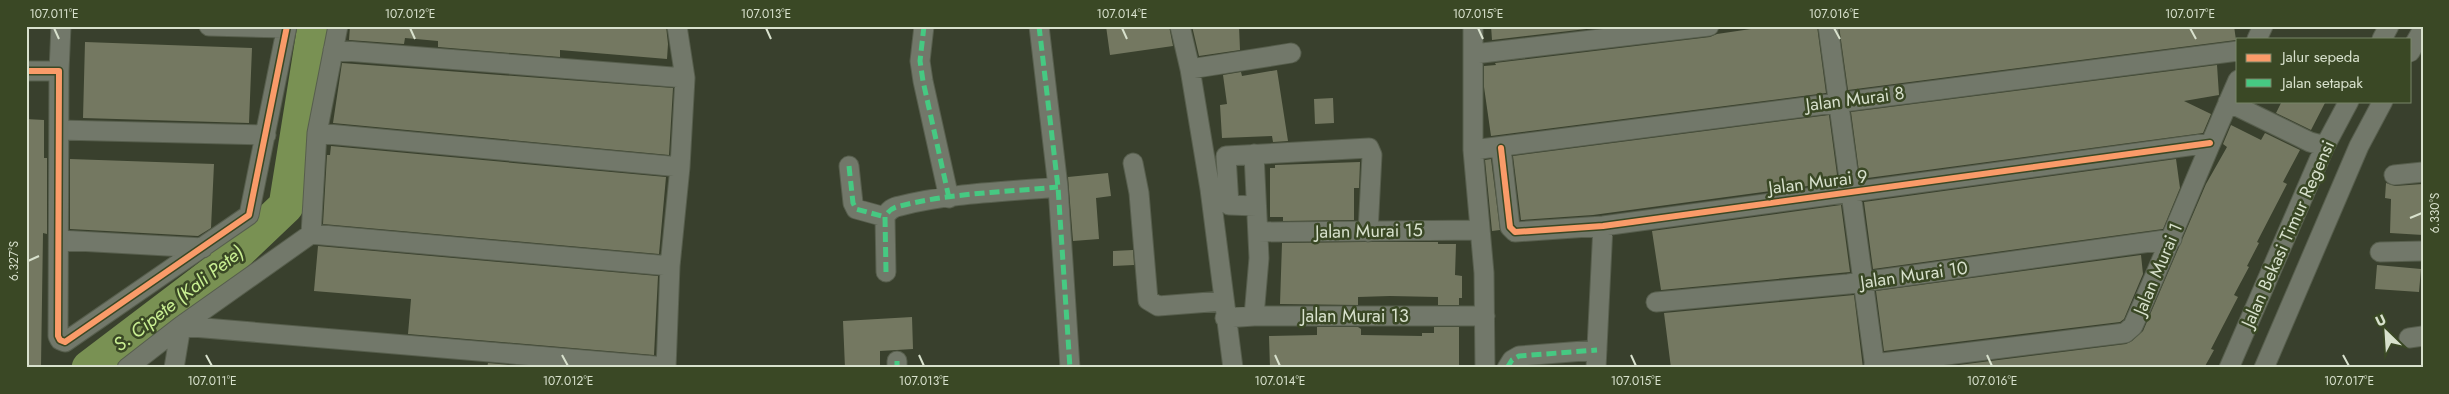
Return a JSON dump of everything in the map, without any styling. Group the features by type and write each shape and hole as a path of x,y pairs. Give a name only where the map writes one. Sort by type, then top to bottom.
{"street":[{"path":"61,26 59,71 58,336 60,340 65,342 249,215 286,27 209,26"},
{"path":"311,234 317,133 338,26"},
{"path":"181,326 666,367 670,266 680,167 685,78 677,26"},
{"path":"924,26 920,61 949,198"},
{"path":"1039,26 1058,187 1070,368"},
{"path":"1180,26 1190,68 1218,242 1224,309 1233,368"},
{"path":"1473,26 1473,150 1484,273 1485,368"},
{"path":"1474,54 1709,26"},
{"path":"1828,26 1875,366"},
{"path":"2257,38 2263,26"},
{"path":"2383,38 2389,26"},
{"path":"2412,48 2423,29"},
{"path":"333,50 685,78"},
{"name":"Jalan Murai 8","path":"1473,150 1501,148 1838,102 2236,51"},
{"path":"1190,68 1291,53"},
{"path":"26,71 59,71"},
{"name":"Jalan Murai 1","path":"1875,366 2125,333 2134,326 2172,239 2210,142 2236,84"},
{"path":"2228,102 2310,142 2325,146"},
{"name":"Jalan Bekasi Timur Regensi","path":"2229,368 2325,146 2348,102"},
{"name":"Jalan Bekasi Timur Regensi","path":"2264,368 2359,146 2382,102"},
{"path":"59,130 266,135"},
{"path":"317,133 680,167"},
{"name":"Jalan Murai 9","path":"1501,148 1510,227 1512,230 1523,232 1603,226 2210,142"},
{"path":"1256,206 1229,205 1225,157 1368,148 1372,155 1368,232"},
{"path":"1254,154 1259,258 1254,316"},
{"name":"Jalan Murai 13","path":"1133,162 1139,193 1148,300 1158,306 1224,309 1254,316 1485,316"},
{"path":"849,166 853,203 856,209 885,217"},
{"path":"2394,174 2423,172"},
{"path":"886,272 885,217 890,210 898,206 949,198 1058,187"},
{"path":"1507,368 1512,360 1519,356 1596,359 1603,226"},
{"name":"Jalan Murai 15","path":"1258,232 1480,230"},
{"path":"127,368 181,326 311,234 670,266"},
{"name":"Jalan Murai 10","path":"1656,302 1863,282 2172,239"},
{"path":"59,240 202,248"},
{"path":"2380,252 2423,250"},
{"path":"174,368 181,326"}],"building":[{"path":"350,26 666,26 667,59 560,50 560,57 438,47 438,41 405,38 404,44 349,40"},
{"path":"1106,26 1169,26 1173,46 1110,55"},
{"path":"1192,26 1239,26 1240,50 1199,56"},
{"path":"1491,26 1612,26 1492,40"},
{"path":"1771,26 1817,26 1826,93 1491,136 1484,87 1484,66 1496,65 1495,63 1710,37 1717,34"},
{"path":"1839,26 2234,26 2236,40 1848,90"},
{"path":"85,42 252,48 249,123 83,118"},
{"path":"342,63 673,88 669,155 333,123"},
{"path":"2217,65 2219,95 2184,101 2211,114 2203,133 1860,179 1851,112"},
{"path":"1277,70 1288,141 1273,142 1272,136 1222,138 1220,105 1227,104 1223,75 1241,72 1242,76"},
{"path":"1333,98 1334,123 1315,124 1314,99"},
{"path":"2282,102 2325,102 2311,130 2276,113"},
{"path":"1829,115 1838,182 1593,215 1521,220 1513,156"},
{"path":"26,119 44,120 44,158 47,158 47,234 43,233 41,367 26,366"},
{"path":"2231,125 2261,140 2265,133 2300,150 2283,182 2287,184 2257,242 2259,243 2247,266 2249,267 2234,295 2238,297 2211,349 2214,350 2204,368 1935,368 2126,344 2132,341 2143,331 2206,184 2227,147 2223,144"},
{"path":"331,146 666,177 659,254 323,224 327,155 330,155"},
{"path":"70,159 214,164 211,228 198,236 70,229"},
{"path":"1491,159 1500,230 1492,231 1485,160"},
{"path":"2176,159 2180,188 2163,229 1873,269 1864,202"},
{"path":"1360,162 1359,188 1354,188 1354,220 1283,221 1283,217 1270,217 1270,168 1275,168 1275,165"},
{"path":"1108,173 1111,196 1096,198 1099,239 1073,241 1068,177"},
{"path":"2386,183 2395,186 2423,184 2423,235 2390,233 2391,199 2385,198"},
{"path":"1841,205 1850,272 1661,290 1652,231"},
{"path":"1438,242 1438,244 1456,244 1455,275 1462,276 1462,298 1459,298 1459,305 1438,305 1438,297 1390,296 1358,297 1358,305 1280,304 1282,243"},
{"path":"318,246 658,276 654,355 408,334 411,299 314,291"},
{"path":"1133,250 1134,265 1113,266 1113,251"},
{"path":"2141,255 2143,274 2124,319 2120,322 1884,351 1876,291"},
{"path":"2377,265 2421,269 2419,292 2375,289"},
{"path":"1854,295 1863,368 1671,368 1664,313"},
{"path":"912,317 913,349 880,351 880,368 845,368 843,321"},
{"path":"1317,327 1358,327 1361,329 1361,335 1422,336 1422,333 1434,333 1434,327 1459,327 1459,368 1270,368 1269,336 1317,335"},
{"path":"488,363 541,368 487,368"}],"waterway":[{"name":"S. Cipete (Kali Pete)","path":"89,368 222,267 286,206 315,26"}],"marked path":[{"path":"924,26 920,61 949,198"},
{"path":"1039,26 1058,187 1070,368"},
{"path":"849,166 853,203 856,209 885,217"},
{"path":"886,272 885,217 893,208 938,198 1058,187"},
{"path":"1507,368 1512,360 1519,356 1597,350"},
{"path":"897,361 897,368"}],"cycle path":[{"path":"26,71 59,71 58,336 60,340 65,342 249,215 287,26"},
{"path":"1501,148 1510,227 1515,232 1603,226 2210,143"}]}
